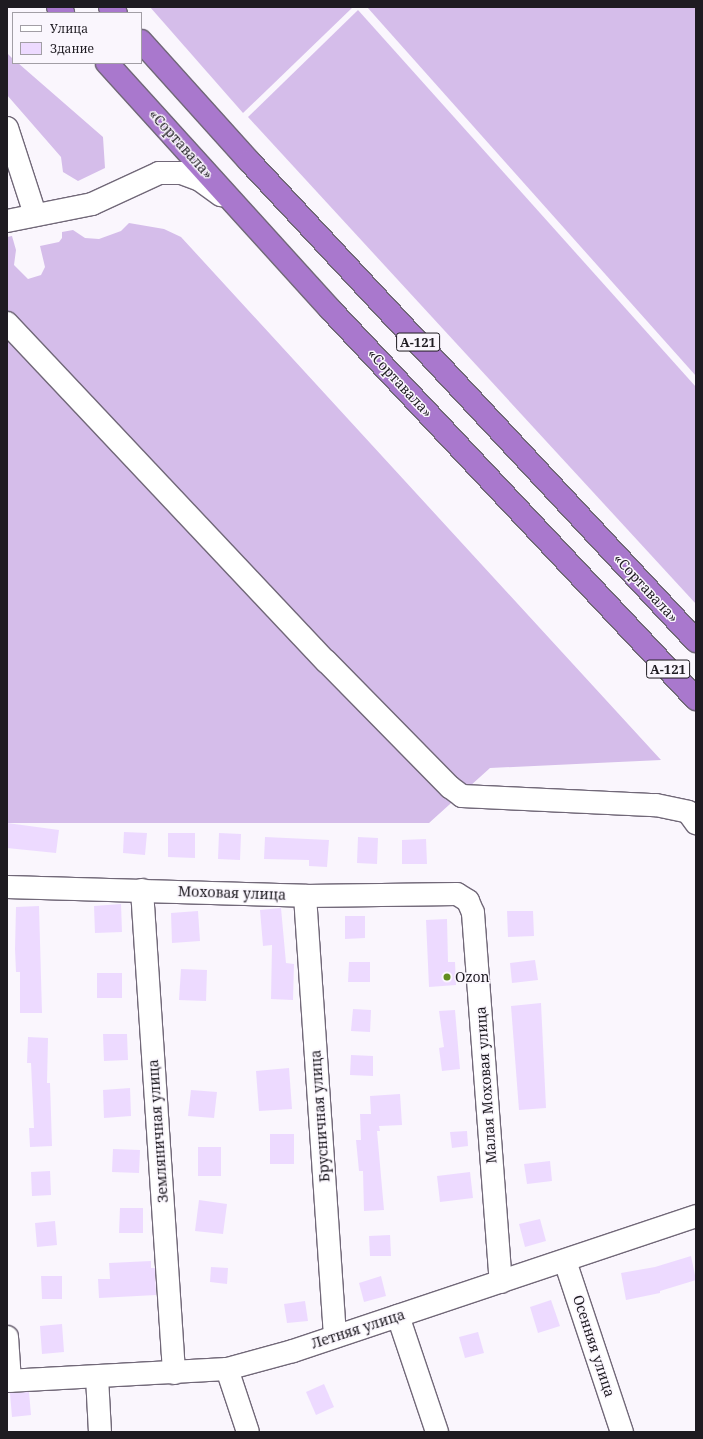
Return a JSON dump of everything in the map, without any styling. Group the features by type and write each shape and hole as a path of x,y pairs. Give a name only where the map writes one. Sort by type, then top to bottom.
{"highway":[{"name":"«Сортавала»","path":"142,42 249,161 696,641"},
{"name":"«Сортавала»","path":"108,64 330,309 696,699"}],"street":[{"path":"7,128 35,214"},
{"path":"7,221 35,214 92,204 158,173 181,173 200,180 241,210"},
{"path":"7,323 326,661 450,787 462,796 656,805 688,812 696,823"},
{"name":"Моховая улица","path":"7,887 305,896 457,894"},
{"name":"Земляничная улица","path":"142,890 174,1373"},
{"name":"Малая Моховая улица","path":"457,894 468,901 473,913 501,1282"},
{"name":"Брусничная улица","path":"305,896 335,1336"},
{"name":"Летняя улица","path":"8,1381 227,1369 398,1316 566,1261 696,1216"},
{"name":"Осенняя улица","path":"566,1261 622,1432"},
{"path":"398,1316 437,1432"},
{"path":"7,1337 8,1381"},
{"path":"227,1369 248,1432"},
{"path":"97,1377 100,1432"}],"shaded area":[{"path":"150,7 353,7 243,113"},
{"path":"367,7 696,7 696,376"},
{"path":"358,10 696,387 696,604 248,117"},
{"path":"7,53 12,58 12,64 19,64 103,137 105,168 78,181 63,172 61,157 7,95"},
{"path":"129,223 164,229 181,237 661,760 490,768 429,823 7,823 7,237 12,236 16,250 14,265 28,279 41,275 45,267 40,246 59,242 62,238 62,232 73,230 85,238 99,239 121,231"}],"building":[{"path":"7,823 59,830 56,853 7,848"},
{"path":"124,832 147,833 145,855 123,853"},
{"path":"168,833 195,833 195,858 168,857"},
{"path":"219,833 241,834 240,860 218,859"},
{"path":"265,837 329,840 327,867 309,866 309,860 264,859"},
{"path":"358,837 378,838 377,864 357,863"},
{"path":"426,839 427,864 402,864 402,840"},
{"path":"121,904 122,932 95,933 94,906"},
{"path":"39,906 42,1013 20,1013 20,972 16,972 15,949 16,907"},
{"path":"281,908 286,963 294,964 293,1000 271,999 272,945 263,946 260,910"},
{"path":"198,911 200,941 172,943 171,913"},
{"path":"507,911 533,911 534,936 508,937"},
{"path":"345,916 365,916 365,938 345,939"},
{"path":"447,919 448,962 455,962 456,985 429,987 426,920"},
{"path":"535,960 538,980 512,983 510,963"},
{"path":"349,962 370,962 370,982 348,982"},
{"path":"181,969 207,970 206,1001 179,1000"},
{"path":"97,973 122,973 122,998 97,998"},
{"path":"541,1003 546,1108 519,1110 511,1006"},
{"path":"353,1009 371,1010 370,1032 351,1031"},
{"path":"455,1010 460,1069 442,1071 439,1048 444,1047 439,1011"},
{"path":"103,1034 127,1034 128,1060 104,1061"},
{"path":"28,1037 48,1038 47,1083 50,1083 52,1146 30,1147 29,1128 34,1128 31,1063 27,1063"},
{"path":"351,1055 373,1056 373,1076 350,1075"},
{"path":"289,1068 292,1109 259,1111 256,1071"},
{"path":"130,1088 131,1116 104,1118 103,1090"},
{"path":"191,1090 217,1092 214,1118 188,1116"},
{"path":"400,1094 402,1125 379,1126 380,1131 377,1131 384,1210 364,1211 363,1171 359,1171 356,1140 361,1140 360,1114 371,1114 370,1096"},
{"path":"467,1131 468,1146 452,1148 450,1132"},
{"path":"270,1134 294,1134 294,1164 270,1164"},
{"path":"198,1147 221,1147 221,1176 198,1176"},
{"path":"113,1149 140,1150 139,1173 112,1172"},
{"path":"550,1161 552,1181 527,1184 524,1164"},
{"path":"50,1171 51,1195 32,1196 31,1172"},
{"path":"470,1172 473,1198 440,1202 437,1176"},
{"path":"199,1200 227,1204 223,1234 195,1231"},
{"path":"120,1208 143,1208 143,1233 119,1233"},
{"path":"540,1219 546,1241 525,1247 519,1224"},
{"path":"55,1221 57,1245 37,1247 35,1223"},
{"path":"390,1235 391,1256 370,1256 369,1236"},
{"path":"691,1256 696,1280 660,1291 660,1293 626,1300 621,1273 655,1267"},
{"path":"151,1261 151,1268 155,1268 156,1295 99,1298 98,1279 110,1279 109,1263"},
{"path":"211,1267 228,1268 227,1284 210,1282"},
{"path":"41,1276 62,1276 62,1299 42,1299"},
{"path":"381,1276 386,1296 364,1302 359,1283"},
{"path":"551,1300 560,1326 538,1333 530,1307"},
{"path":"305,1301 308,1321 287,1323 284,1304"},
{"path":"62,1324 64,1352 42,1354 40,1326"},
{"path":"478,1332 484,1353 465,1358 459,1337"},
{"path":"324,1384 334,1407 316,1415 306,1392"},
{"path":"29,1392 31,1415 12,1417 10,1393"}],"place":[{"name":"Ozon","path":"447,977"}]}
